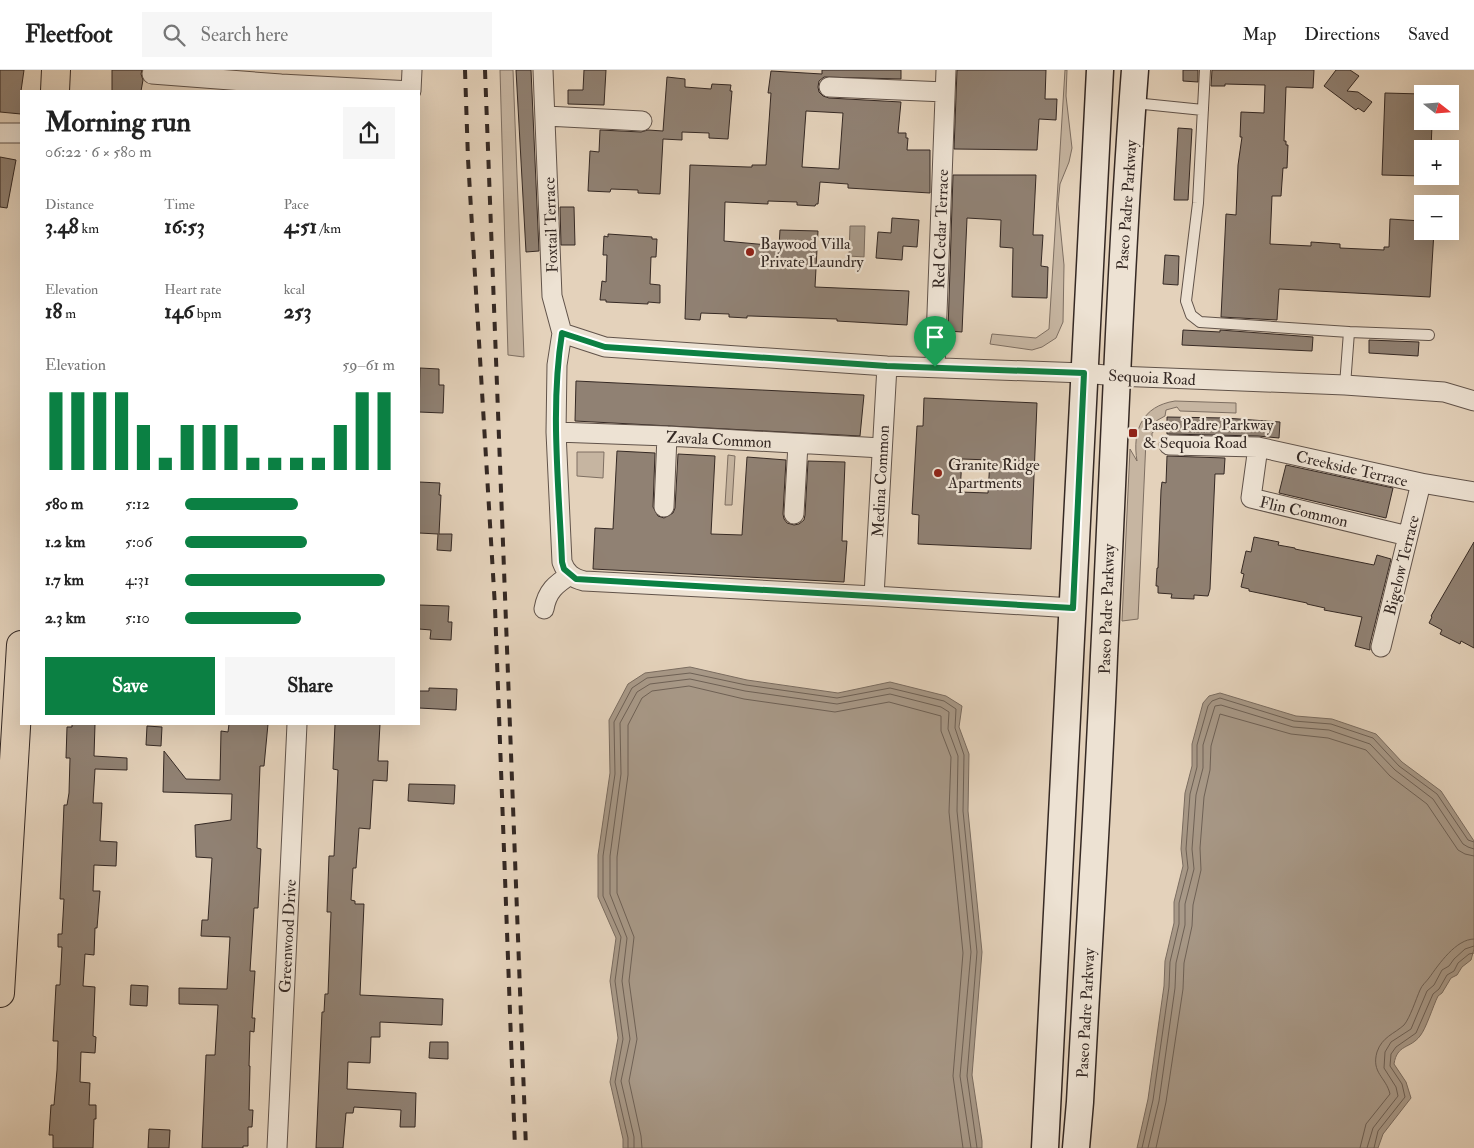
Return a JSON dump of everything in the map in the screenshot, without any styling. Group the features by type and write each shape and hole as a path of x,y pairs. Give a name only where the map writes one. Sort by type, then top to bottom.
{"main road":[{"path":"55,90 56,70"},
{"name":"Paseo Padre Parkway","path":"1046,1148 1100,70"},
{"name":"Paseo Padre Parkway","path":"1076,1148 1081,1092 1104,666 1116,376 1135,70"},
{"path":"0,993 20,661"}],"street":[{"path":"411,90 412,70"},
{"name":"Foxtail Terrace","path":"544,70 552,296 562,333"},
{"name":"Red Cedar Terrace","path":"935,367 946,70"},
{"path":"152,78 282,77 402,90"},
{"path":"829,88 945,92"},
{"path":"546,116 642,121"},
{"path":"0,133 20,133"},
{"path":"562,333 557,366 556,432 562,562 564,569 576,579 584,581 1073,608"},
{"name":"Sequoia Road","path":"562,333 605,347 887,366 1084,373 1444,392 1474,402"},
{"name":"Medina Common","path":"874,596 887,366"},
{"name":"Zavala Common","path":"556,432 882,448"},
{"path":"664,507 667,436"},
{"path":"794,514 798,444"},
{"name":"Creekside Terrace","path":"1169,445 1258,447 1421,483 1474,492"},
{"name":"Flin Common","path":"1258,447 1251,498 1408,536"},
{"name":"Bigelow Terrace","path":"1382,647 1421,483"},
{"path":"544,609 545,600 550,590 570,575"},
{"name":"Greenwood Drive","path":"277,1148 297,725"}],"lane":[{"path":"1205,70 1198,203 1186,301 1191,315 1200,322 1349,332 1429,335"},
{"path":"1133,103 1203,110"},
{"path":"1345,386 1349,332"}],"shaded area":[{"path":"500,70 513,70 524,357 508,355"},
{"path":"1065,70 1067,70 1066,96 1072,148 1069,162 1060,184 1058,204 1064,265 1063,322 1056,338 1042,347 1032,350 990,344 992,334 1036,338 1049,329"},
{"path":"1175,401 1236,403 1236,413 1180,411 1177,407 1166,410 1165,416 1156,421 1152,440 1146,440 1138,619 1122,621 1130,449 1137,461 1136,440 1138,430 1147,414 1154,408"},
{"path":"577,452 604,452 603,478 577,476"},
{"path":"728,455 735,456 732,505 725,505"}],"water":[{"path":"850,226 865,226 864,257 849,256"},
{"path":"690,667 747,680 838,693 890,682 946,696 962,706 959,727 969,754 968,811 982,952 972,1075 982,1148 623,1148 623,1139 610,1082 618,1038 610,981 616,938 598,897 598,855 610,773 609,720 628,684 645,673"},
{"path":"1220,693 1296,716 1332,719 1376,734 1402,762 1441,791 1474,841 1474,949 1471,960 1462,967 1457,975 1451,978 1438,996 1420,1036 1398,1053 1394,1064 1406,1082 1411,1098 1383,1134 1378,1148 1137,1148 1148,1099 1164,986 1165,961 1174,923 1174,902 1183,866 1181,849 1185,793 1192,766 1192,744 1203,703 1209,696"}],"building":[{"path":"0,70 24,70 20,90 20,114 0,112"},
{"path":"112,70 142,70 141,90 112,90"},
{"path":"516,70 531,70 539,251 526,252"},
{"path":"584,70 606,70 604,105 568,104 568,90 583,90"},
{"path":"822,70 901,70 901,79 824,77 819,81 819,92 829,98 901,102 898,133 906,133 906,138 908,138 907,150 930,150 930,193 848,188 848,184 820,182 818,204 815,206 797,205 797,202 768,201 768,204 725,202 724,241 779,246 780,230 818,231 815,287 909,291 907,325 837,321 837,319 729,317 729,314 701,313 700,320 685,319 690,165 752,167 752,165 766,165 771,93 768,93 771,71 822,74","holes":["806,111 843,113 839,169 802,167"]},
{"path":"957,70 1046,70 1045,99 1057,99 1056,120 1039,119 1037,150 954,149"},
{"path":"1183,70 1198,70 1198,82 1183,81"},
{"path":"1212,70 1314,70 1313,88 1286,87 1284,141 1288,145 1287,168 1283,168 1281,196 1272,196 1270,244 1311,246 1311,242 1340,244 1340,248 1384,250 1384,247 1389,247 1390,219 1414,220 1414,240 1433,240 1430,297 1279,289 1277,320 1221,317 1226,214 1236,215 1238,165 1242,137 1240,137 1241,112 1264,113 1265,85 1225,84 1225,86 1211,86"},
{"path":"1336,70 1350,70 1359,76 1347,91 1358,92 1372,102 1364,112 1358,108 1356,110 1324,86"},
{"path":"667,77 685,79 685,87 711,89 712,84 731,85 728,139 709,138 709,133 682,132 682,140 663,139 660,194 638,193 638,190 611,189 610,192 588,191 590,151 599,152 600,130 663,131"},
{"path":"1385,93 1414,94 1414,130 1432,130 1431,140 1414,140 1414,176 1382,175"},
{"path":"1178,128 1192,129 1188,200 1174,200"},
{"path":"0,157 16,160 7,208 0,207"},
{"path":"953,175 1036,175 1033,235 1043,235 1041,266 1048,267 1047,298 1012,297 1013,248 1000,247 1001,220 967,218 962,332 948,331"},
{"path":"560,207 574,207 575,245 561,245"},
{"path":"892,218 919,220 917,247 903,246 902,260 876,258 878,232 891,233"},
{"path":"608,234 657,239 656,257 651,257 650,284 660,285 660,303 606,302 606,300 600,300 602,281 606,282 607,255 603,255 604,236 608,237"},
{"path":"1165,255 1179,256 1178,285 1163,284"},
{"path":"1183,330 1220,332 1220,330 1313,337 1312,351 1182,345"},
{"path":"1369,340 1419,342 1418,356 1369,353"},
{"path":"420,368 439,369 439,385 444,385 443,413 420,412"},
{"path":"576,381 864,395 860,436 575,421"},
{"name":"Granite Ridge Apartments","path":"924,398 1037,403 1031,549 918,544 919,515 912,514 917,426 923,426","holes":["962,459 990,460 988,493 960,492"]},
{"path":"1167,417 1225,418 1280,422 1279,438 1167,434"},
{"path":"617,451 655,453 653,507 658,516 664,518 673,513 675,508 678,454 715,456 711,534 742,535 747,457 786,460 783,514 787,523 794,525 804,520 808,461 845,462 842,541 847,541 844,582 593,569 595,528 613,529"},
{"path":"1167,456 1225,458 1224,474 1215,474 1210,589 1208,596 1194,595 1194,599 1171,598 1172,594 1158,593 1158,586 1156,586 1161,490 1162,482 1166,483"},
{"path":"1286,465 1393,488 1386,518 1279,493"},
{"path":"420,482 440,483 439,534 452,534 451,551 437,550 438,534 420,533"},
{"path":"1254,537 1279,542 1278,545 1295,549 1374,565 1377,555 1391,559 1370,650 1355,646 1362,617 1324,610 1325,608 1249,591 1249,589 1241,587 1244,574 1241,573 1246,551 1251,552"},
{"path":"1474,542 1474,648 1461,641 1460,644 1440,634 1442,630 1429,623 1431,616"},
{"path":"420,605 449,606 448,622 452,622 451,640 430,639 431,630 420,629"},
{"path":"429,688 457,689 456,710 420,708 420,691 429,691"},
{"path":"72,725 95,725 94,756 127,758 127,770 95,769 93,803 102,803 100,841 117,842 116,866 94,865 93,891 100,891 97,928 95,928 94,955 85,954 83,986 95,987 93,1036 96,1037 95,1053 81,1052 80,1082 90,1083 89,1105 96,1105 93,1148 53,1148 53,1135 49,1135 51,1105 54,1105 57,1070 58,1041 53,1041 56,985 60,985 62,947 58,947 58,934 62,934 64,899 60,899 64,805 67,805 69,793 70,758 66,758 67,727 72,727"},
{"path":"229,725 268,725 264,766 260,766 257,848 261,849 258,908 254,908 250,971 255,971 252,1018 255,1018 254,1032 250,1031 249,1066 249,1110 253,1110 252,1127 248,1127 248,1146 243,1146 243,1148 202,1148 206,1055 215,1055 218,1005 179,1004 179,988 227,989 230,937 201,936 202,920 208,920 212,858 196,857 195,825 231,820 232,794 163,792 164,751 186,779 220,780 221,731 228,732"},
{"path":"335,725 380,725 378,761 388,761 387,781 373,780 370,829 359,828 356,868 353,868 351,900 355,901 355,904 364,904 360,995 443,999 442,1025 380,1022 380,1037 371,1037 370,1063 348,1062 347,1089 416,1093 415,1127 400,1127 401,1110 354,1107 353,1113 346,1113 343,1148 316,1148 322,1012 324,1012 325,994 328,994 331,912 327,912 329,856 334,856 338,770 333,769"},
{"path":"147,726 162,727 161,746 146,745"},
{"path":"409,784 455,785 454,804 408,801"},
{"path":"131,985 148,986 147,1006 130,1005"},
{"path":"430,1042 448,1042 448,1059 429,1058"},
{"path":"149,1129 170,1130 169,1148 148,1148"}],"railway":[{"path":"465,70 468,159 495,607 515,1148"},
{"path":"485,70 526,1148"}],"place":[{"name":"Baywood Villa Private Laundry","path":"750,252"},
{"name":"Paseo Padre Parkway & Sequoia Road","path":"1133,433"},
{"name":"Granite Ridge Apartments","path":"938,473"}],"route":[{"path":"562,333 605,347 887,366 935,367 1084,373 1073,608 584,581 576,579 564,569 562,562 556,432 557,366 562,333"}]}
